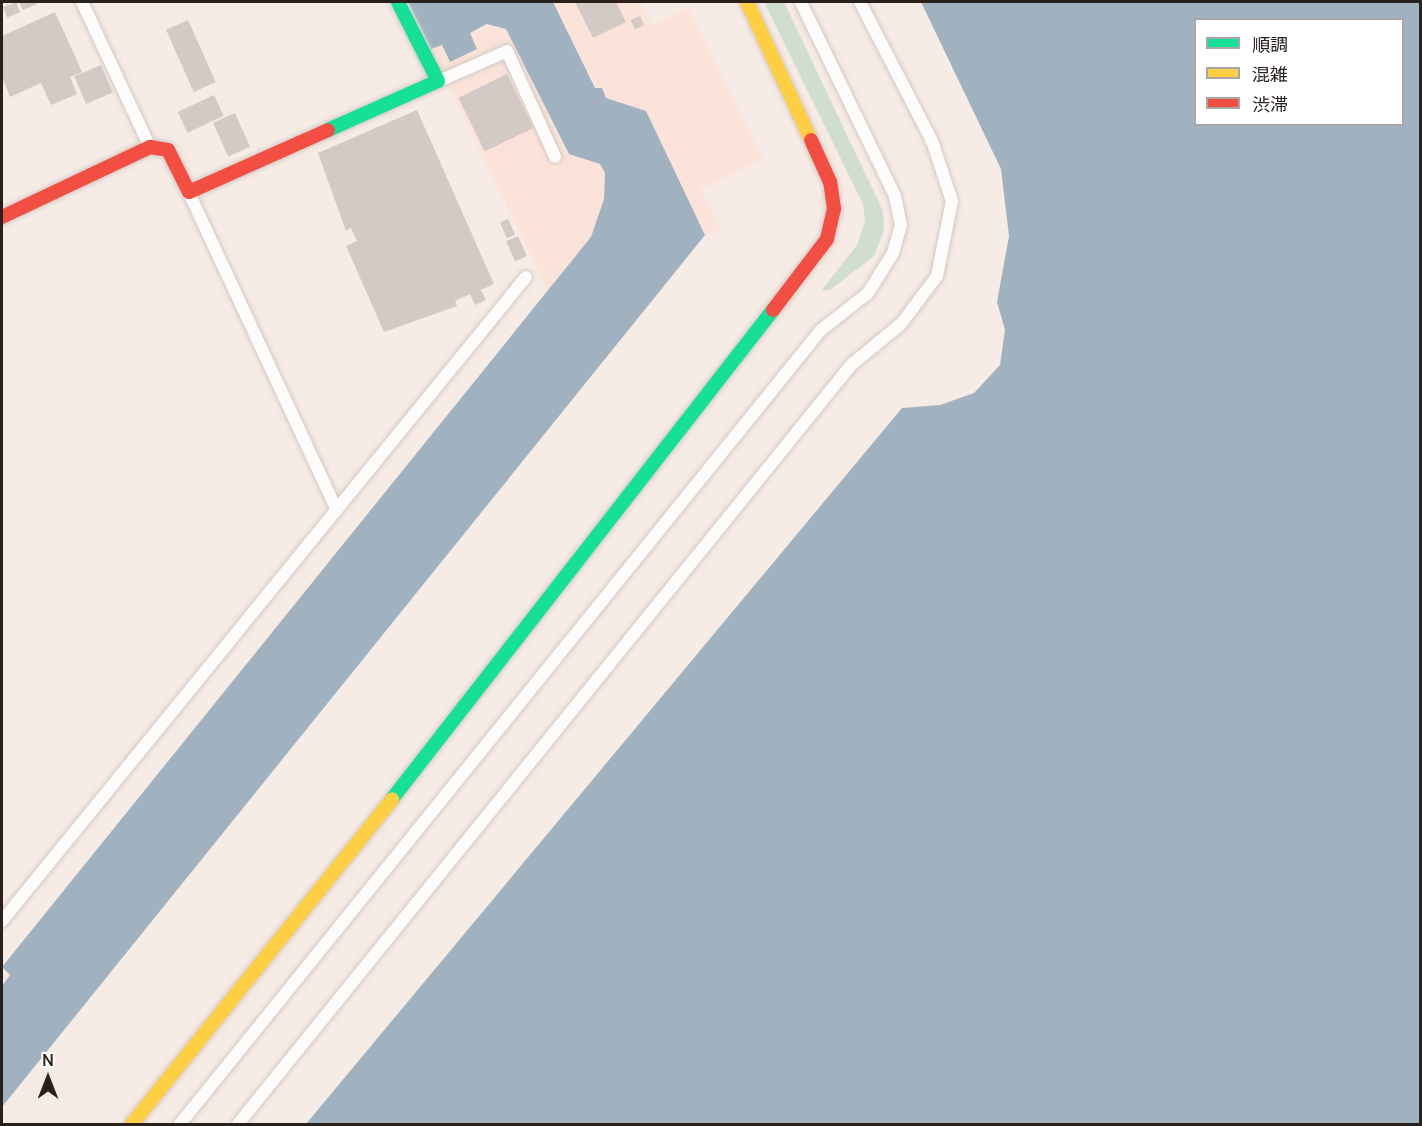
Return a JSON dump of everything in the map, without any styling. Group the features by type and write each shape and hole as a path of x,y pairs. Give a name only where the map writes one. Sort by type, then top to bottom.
{"street":[{"path":"2,217 150,147 168,150 189,192 438,81 398,2"},
{"path":"132,1125 526,632 827,239 834,209 830,182 747,2"}],"lane":[{"path":"82,2 150,147"},
{"path":"180,1125 821,330 868,293 893,254 901,225 895,196 801,2"},
{"path":"238,1125 851,364 901,324 937,276 952,201 932,141 860,2"},
{"path":"438,81 507,51 555,157"},
{"path":"189,192 337,510"},
{"path":"2,921 526,277"}],"shaded area":[{"path":"553,2 640,2 652,26 689,8 763,159 701,189 721,230 705,235 646,111 606,98 596,88"},
{"path":"496,23 506,28 569,153 600,164 605,173 604,199 591,237 548,291 431,49 442,45 450,62 470,33"}],"green space":[{"path":"764,2 784,2 883,211 884,231 874,256 830,290 821,291 857,245 865,221 863,204"}],"water":[{"path":"408,2 553,2 595,88 602,88 606,98 646,111 705,235 2,1107 2,986 10,975 2,967 591,237 604,199 605,173 600,164 569,154 506,29 487,24 470,33 477,49 450,62 442,45 431,49"},
{"path":"921,2 1420,2 1420,1124 306,1124 902,408 940,405 974,393 1000,365 1005,330 997,302 1009,236 1001,169"}],"building":[{"path":"16,2 20,12 7,17 3,7"},
{"path":"19,2 36,2 37,4 23,10"},
{"path":"575,2 616,2 626,22 593,38"},
{"path":"55,12 82,72 70,77 77,94 51,105 41,83 10,97 2,77 2,36"},
{"path":"640,16 644,25 635,29 631,20"},
{"path":"188,20 216,82 194,92 166,30"},
{"path":"101,65 113,93 86,104 74,76"},
{"path":"507,74 533,128 485,152 458,98"},
{"path":"214,95 224,116 187,133 178,112"},
{"path":"417,110 494,284 481,290 486,300 475,305 470,294 455,301 457,306 384,332 346,246 357,241 351,228 346,231 318,153"},
{"path":"235,113 250,147 228,157 213,123"},
{"path":"508,219 515,234 507,238 500,223"},
{"path":"518,236 527,256 515,261 506,241"}],"traffic: fast":[{"path":"328,130 438,81 398,2"},
{"path":"392,799 773,310"}],"traffic: slow":[{"path":"747,2 811,140"},
{"path":"132,1124 392,799"}],"traffic: jam":[{"path":"2,217 150,147 168,150 189,192 328,130"},
{"path":"773,310 827,239 834,209 830,182 811,140"}]}
